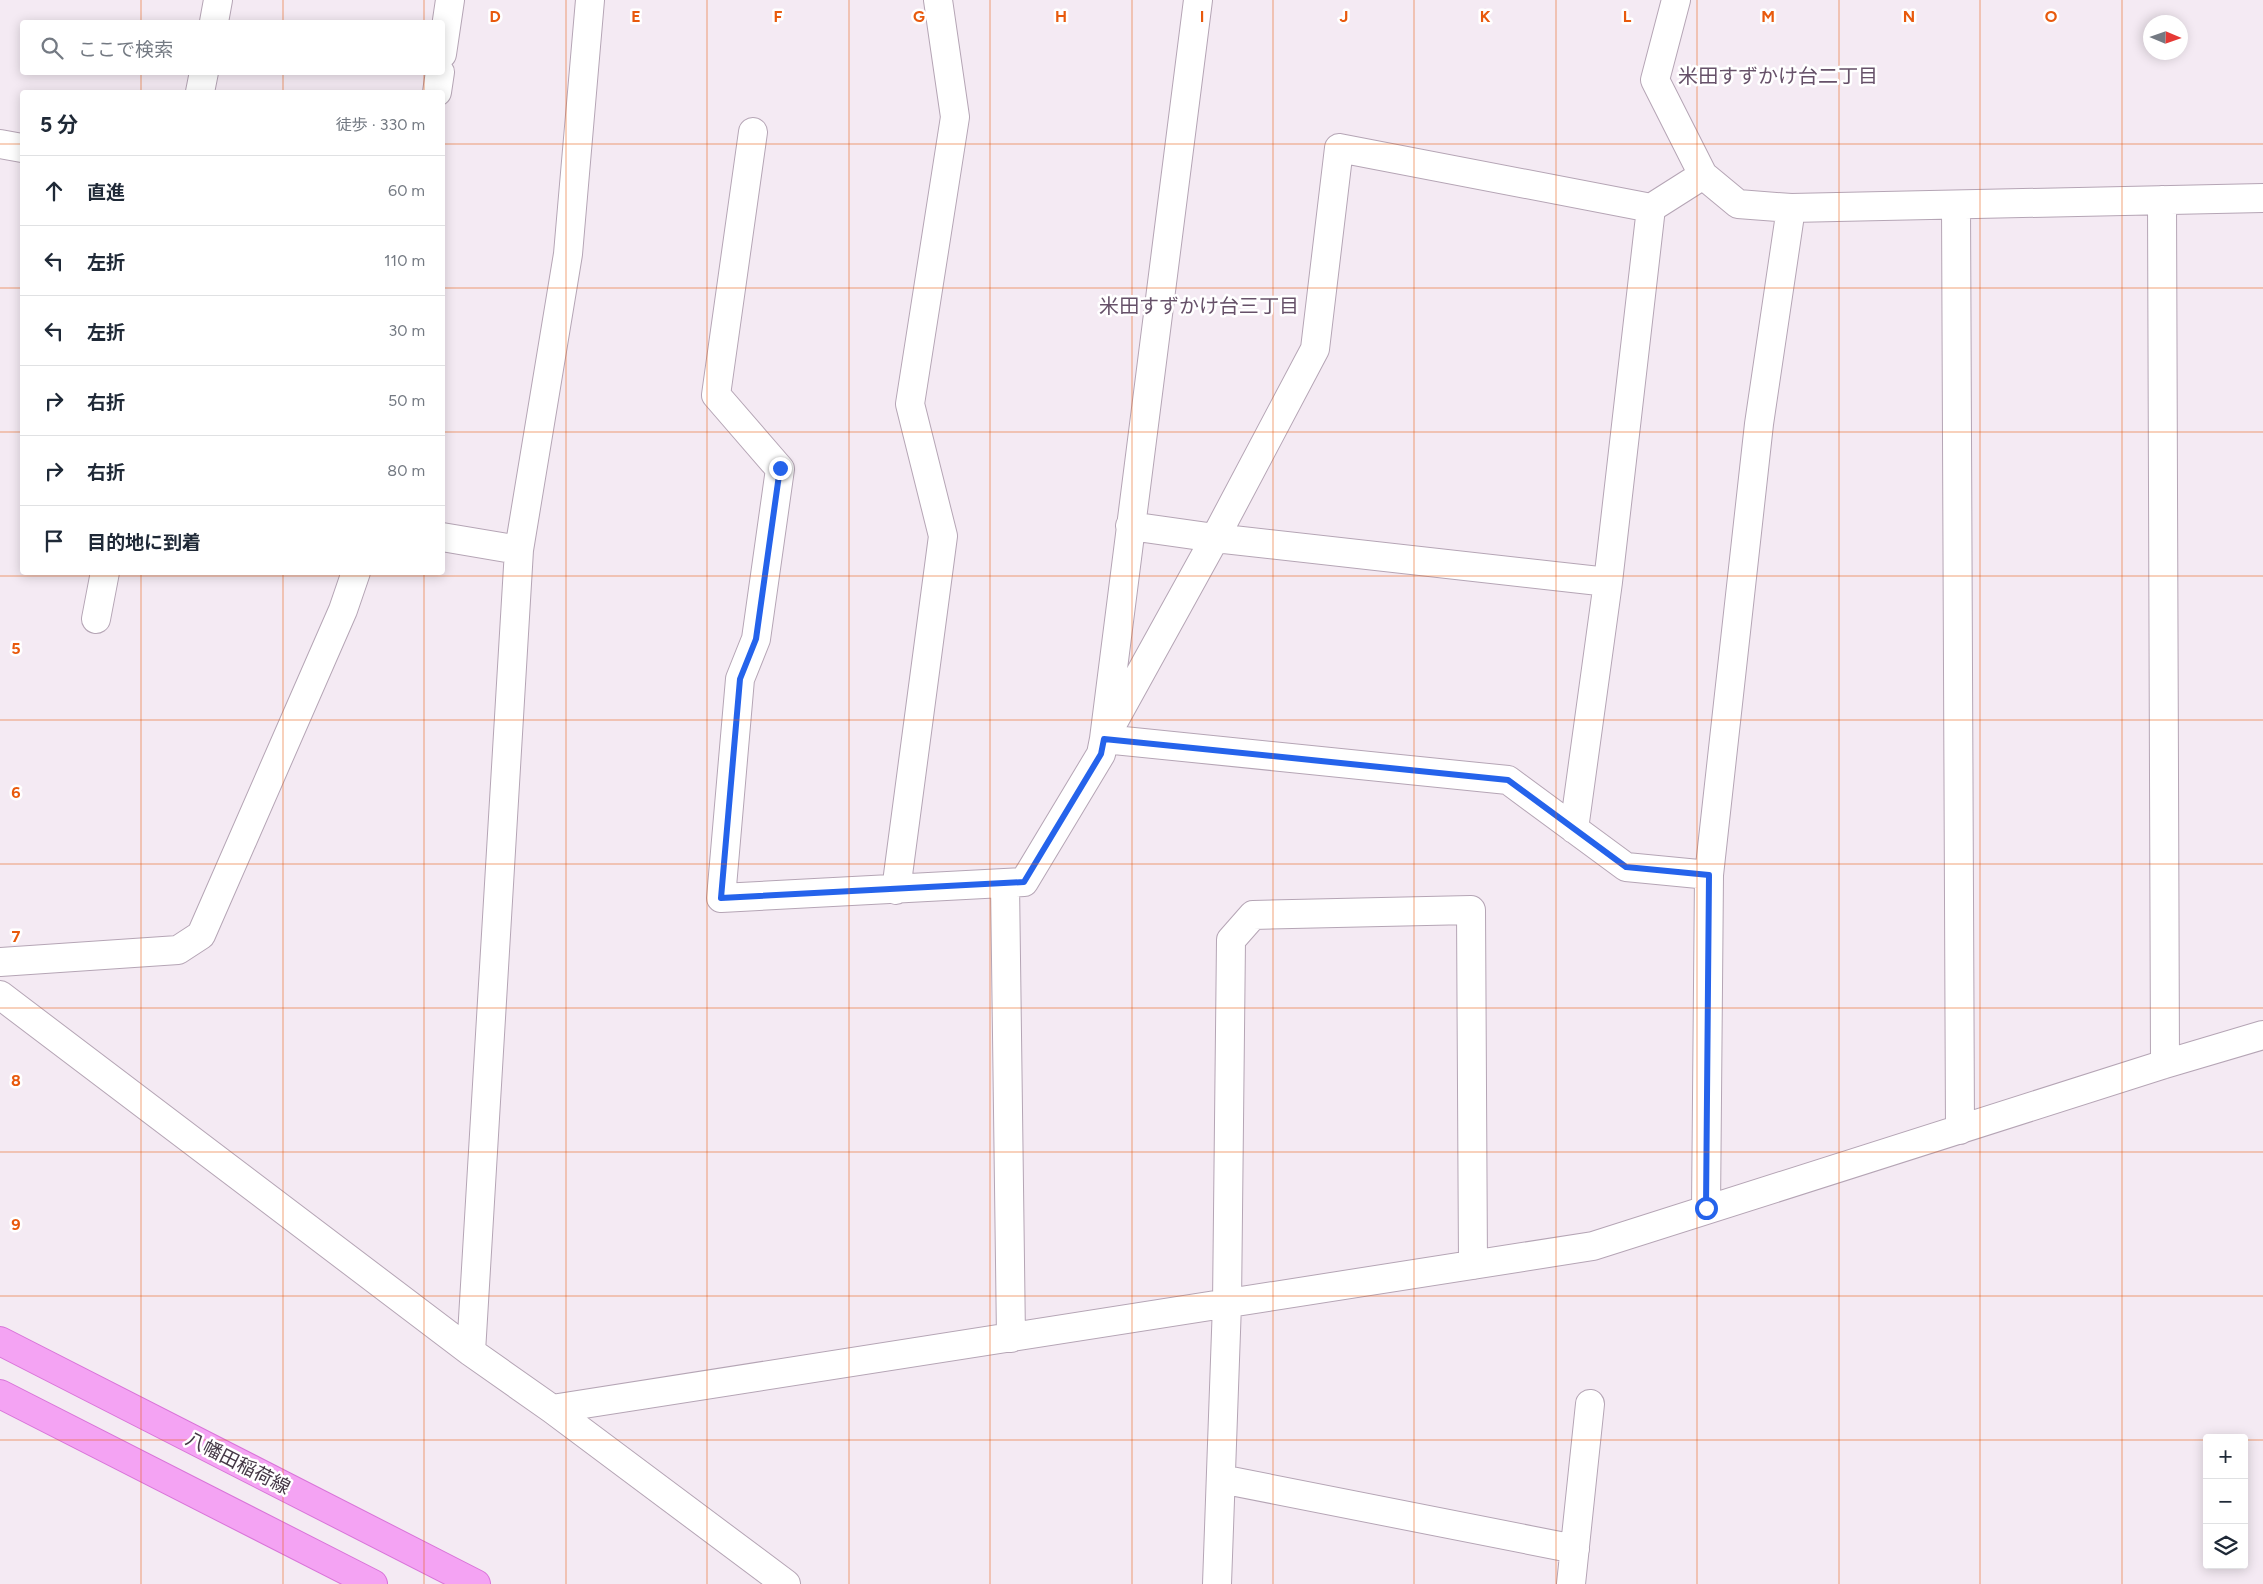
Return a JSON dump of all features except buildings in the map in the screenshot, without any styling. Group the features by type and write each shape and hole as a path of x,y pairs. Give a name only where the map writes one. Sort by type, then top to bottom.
{"main road":[{"name":"八幡田稲荷線","path":"0,1342 476,1584"},
{"path":"0,1394 342,1577 373,1584"}],"street":[{"path":"214,20 218,0"},
{"path":"445,34 450,0"},
{"path":"471,1352 519,550 568,254 590,0"},
{"path":"896,890 942,536 910,404 955,117 938,0"},
{"path":"753,132 716,395 780,468 756,639 740,679 721,898 1024,882 1101,754 1104,739 1198,0"},
{"path":"1676,0 1654,80 1703,175 1738,204 1791,208 2263,198"},
{"path":"200,90 203,75"},
{"path":"437,90 440,75"},
{"path":"0,144 20,148"},
{"path":"1104,739 1215,538 1315,349 1339,148 1651,208 1703,175"},
{"path":"2162,200 2165,1064"},
{"path":"1956,204 1960,1130"},
{"path":"1574,828 1608,582 1651,208"},
{"path":"1706,1208 1709,875 1759,424 1791,208"},
{"path":"1130,526 1215,538 1608,582"},
{"path":"445,538 519,550"},
{"path":"96,619 104,575"},
{"path":"0,962 178,950 201,935 343,610 355,575"},
{"path":"1104,739 1508,780 1626,867 1709,875"},
{"path":"1005,883 1011,1338"},
{"path":"1217,1584 1227,1304 1231,940 1253,915 1470,910 1473,1265"},
{"path":"0,995 471,1352 552,1409 786,1584"},
{"path":"552,1409 1593,1246 1706,1208 2263,1035"},
{"path":"1571,1584 1590,1404"},
{"path":"1221,1479 1575,1549"}],"district":[{"name":"米田すずかけ台二丁目","path":"1778,76"},
{"name":"米田すずかけ台三丁目","path":"1199,306"}],"route":[{"path":"780,468 756,639 740,679 721,898 1024,882 1101,754 1104,739 1508,780 1626,867 1709,875 1706,1208"}]}
